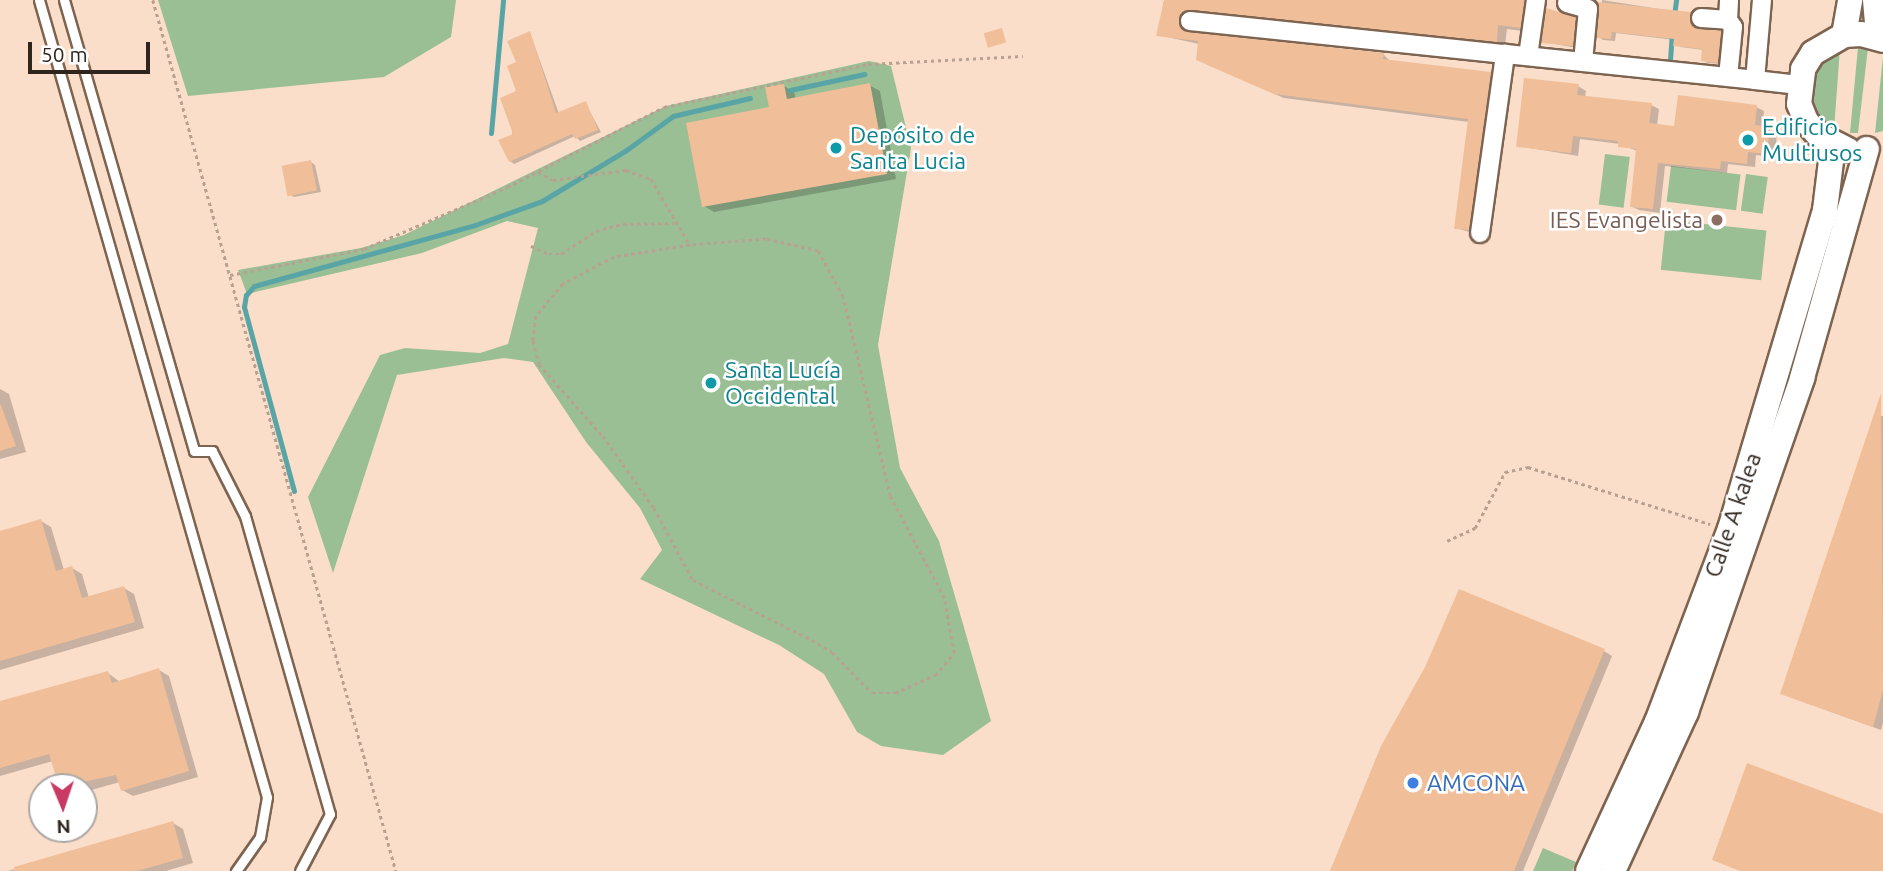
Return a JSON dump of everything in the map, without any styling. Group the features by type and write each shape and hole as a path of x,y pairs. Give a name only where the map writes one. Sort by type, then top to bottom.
{"street":[{"path":"1528,56 1536,0"},
{"path":"1546,0 1588,9 1583,62"},
{"path":"1728,77 1733,26 1728,20 1730,0"},
{"path":"1755,80 1762,0"},
{"path":"1844,35 1850,0"},
{"path":"1875,0 1881,39 1844,35 1813,53 1799,85 1806,121 1833,145 1875,147"},
{"path":"1701,18 1728,20"},
{"path":"1189,21 1799,85"},
{"path":"1480,233 1505,54"},
{"name":"Calle A kalea","path":"1588,871 1657,722 1730,529 1825,210 1833,145"},
{"name":"Calle A kalea","path":"1613,871 1686,712 1802,378 1875,147"}],"lane":[{"path":"38,0 267,797 260,837 236,871"},
{"path":"64,0 194,451 212,450 246,516 324,791 330,814 300,871"}],"path":[{"path":"153,0 397,871"},
{"path":"229,275 364,248 538,172 664,107 756,85 867,64 1023,56"},
{"path":"538,172 553,180 626,170 651,179 667,201 674,223 690,245"},
{"path":"531,246 549,254 561,254 596,231 623,224 674,223"},
{"path":"765,239 818,251 843,298 890,496 944,598 954,653 935,675 895,693 872,693 832,652 693,580 654,508 603,436 539,364 534,341 537,316 562,284 614,257 690,245 765,239"},
{"path":"1447,541 1475,528 1505,472 1528,467 1730,529"}],"green space":[{"path":"158,0 456,0 451,37 384,77 188,96"},
{"path":"1858,47 1868,48 1858,133 1850,133"},
{"path":"1840,48 1834,130 1816,118 1811,77 1820,61"},
{"path":"1883,57 1883,131 1875,133"},
{"path":"869,61 891,66 911,148 878,345 900,468 939,541 991,721 943,755 881,746 857,732 824,674 779,645 640,579 662,550 640,508 586,442 533,362 504,358 397,375 333,573 308,497 380,355 405,348 480,353 508,344 538,228 507,221 422,253 247,294 238,270 361,248 404,235 666,106"},
{"path":"1605,154 1630,157 1624,208 1599,205"},
{"path":"1671,166 1740,175 1736,210 1667,202"},
{"path":"1746,174 1768,177 1763,214 1741,211"},
{"path":"1666,220 1766,231 1761,280 1661,270"},
{"path":"1543,848 1576,862 1572,871 1533,871"}],"building":[{"path":"1164,0 1525,0 1521,28 1498,25 1497,42 1191,10 1179,19 1189,32 1384,53 1383,59 1491,72 1469,230 1454,229 1468,119 1274,94 1196,60 1198,41 1156,36"},
{"path":"1597,2 1691,12 1695,28 1721,31 1718,63 1701,61 1702,49 1673,46 1674,39 1612,32 1611,39 1597,38"},
{"path":"1546,8 1576,17 1573,46 1541,43"},
{"path":"1002,28 1006,42 988,48 984,33"},
{"path":"530,31 556,113 586,101 598,130 575,139 572,134 509,162 498,140 513,134 500,98 516,91 507,66 516,62 507,41"},
{"path":"1524,78 1579,84 1577,95 1652,103 1649,123 1674,126 1678,95 1757,105 1755,125 1770,127 1767,154 1748,152 1747,164 1721,161 1720,169 1658,163 1653,209 1630,207 1636,149 1618,147 1618,141 1573,136 1571,153 1516,147"},
{"name":"Depósito de Santa Lucia","path":"870,83 887,174 702,207 686,123 769,107 765,87 784,84 787,99"},
{"path":"311,160 317,190 287,196 282,166"},
{"path":"1881,393 1883,690 1873,727 1780,694"},
{"path":"0,403 16,446 0,451"},
{"path":"41,519 56,571 72,566 82,598 124,586 135,622 0,661 0,531"},
{"path":"1459,589 1605,649 1514,871 1330,871 1381,746 1425,667"},
{"path":"159,668 189,771 121,791 116,775 98,779 98,773 55,773 49,754 0,768 0,701 108,671 112,683"},
{"path":"1747,763 1883,814 1883,871 1740,871 1712,860"},
{"path":"173,821 183,858 137,871 14,871 14,867"}],"waterway":[{"path":"491,133 503,0"},
{"path":"1674,15 1676,0"},
{"path":"1670,60 1672,32"},
{"path":"790,90 864,74"},
{"path":"294,491 244,307 246,295 254,286 475,225 542,201 625,151 673,116 750,98"}],"place":[{"name":"Edificio Multiusos","path":"1748,140"},
{"name":"Depósito de Santa Lucia","path":"836,148"},
{"name":"IES Evangelista","path":"1717,220"},
{"name":"Santa Lucía Occidental","path":"711,383"},
{"name":"AMCONA","path":"1413,783"}]}
